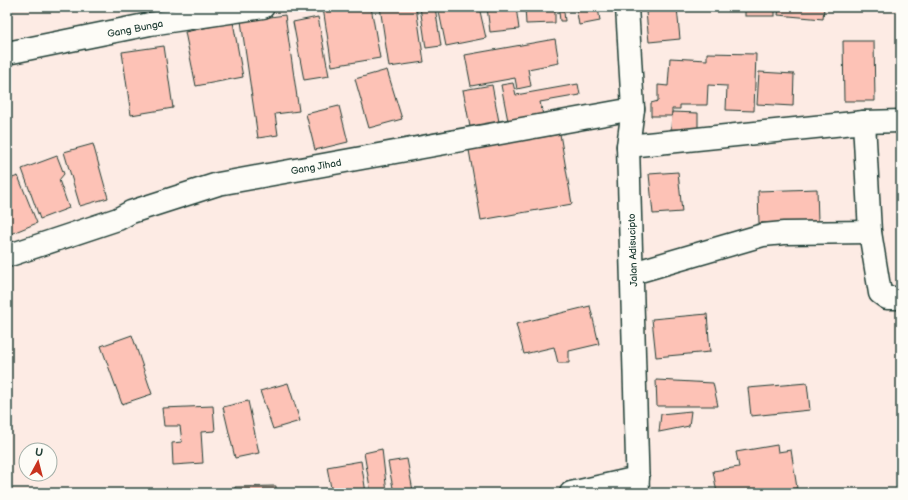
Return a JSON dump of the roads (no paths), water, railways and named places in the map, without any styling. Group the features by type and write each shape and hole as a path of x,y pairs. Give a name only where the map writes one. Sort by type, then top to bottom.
{"street":[{"name":"Gang Bunga","path":"7,54 150,24 263,7"},
{"name":"Jalan Adisucipto","path":"627,7 633,109 628,146 633,273 638,486"},
{"name":"Gang Jihad","path":"7,256 118,219 131,212 218,184 633,109"},
{"path":"628,146 864,122 901,121"},
{"path":"864,122 870,232 880,293 887,298 901,298"},
{"path":"633,273 764,235 784,233 870,232"},
{"path":"571,493 638,486"}]}
